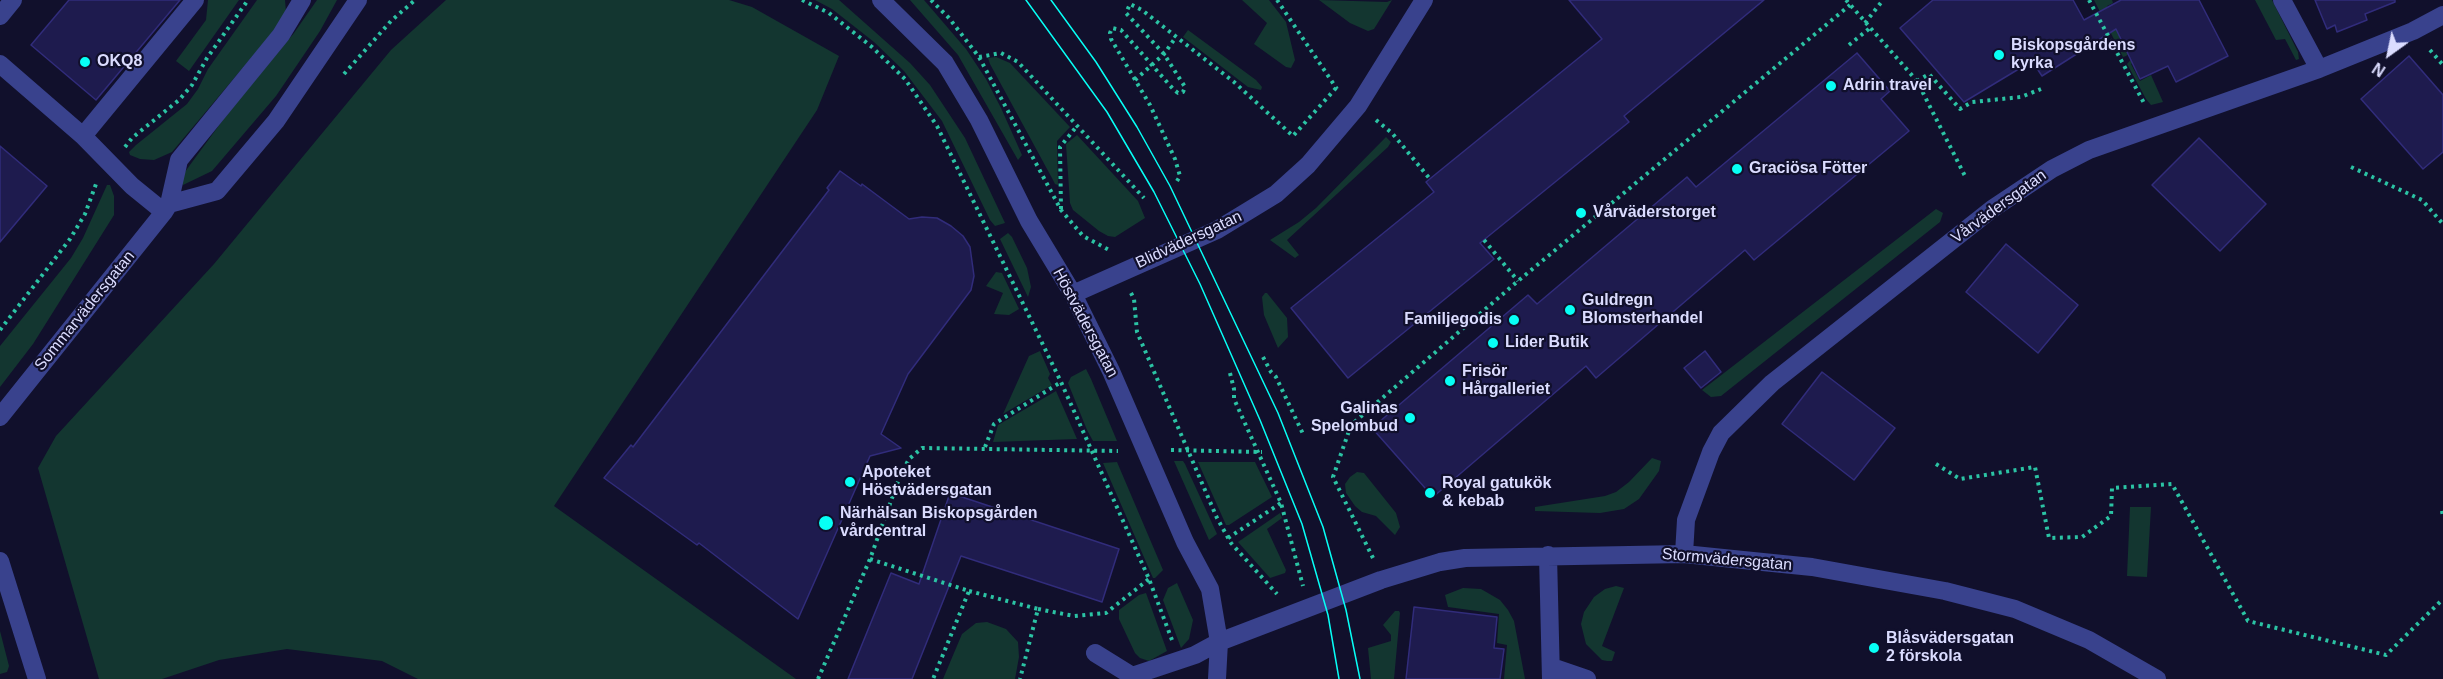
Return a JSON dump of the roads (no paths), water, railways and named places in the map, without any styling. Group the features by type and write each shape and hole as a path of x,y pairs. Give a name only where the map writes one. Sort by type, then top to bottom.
{"street":[{"path":"0,16 13,0"},
{"path":"83,136 195,0"},
{"name":"Sommarvädersgatan","path":"0,417 167,208 179,160 281,35 302,0"},
{"path":"0,64 83,136 132,186 167,208 217,191 276,121 358,0"},
{"name":"Höstvädersgatan","path":"881,0 945,63 980,120 1029,221 1073,294 1111,371 1185,542 1210,589 1219,642 1218,679"},
{"name":"Blidvädersgatan","path":"1073,294 1217,230 1276,194 1308,165 1358,106 1424,0"},
{"path":"2282,0 2319,69"},
{"name":"Vårvädersgatan","path":"1684,554 1686,520 1711,452 1721,433 1772,383 1965,230 2018,191 2052,168 2089,150 2319,69 2413,31 2443,15"},
{"name":"Stormvädersgatan","path":"1095,652 1132,676 1195,655 1219,642 1309,607 1382,580 1440,562 1465,558 1548,555 1684,554 1812,567 1945,591 2015,609 2089,640 2157,679"},
{"path":"1548,555 1552,673 1587,679"},
{"path":"0,561 37,679"}],"tram line":[{"path":"1026,0 1107,112 1154,192 1200,284 1260,420 1302,524 1328,615 1339,679"},
{"path":"1051,0 1096,62 1137,127 1170,186 1278,413 1323,527 1346,610 1360,679"}],"place":[{"name":"Biskopsgårdens kyrka","path":"1999,55"},
{"name":"OKQ8","path":"85,62"},
{"name":"Adrin travel","path":"1831,86"},
{"name":"Graciösa Fötter","path":"1737,169"},
{"name":"Vårväderstorget","path":"1581,213"},
{"name":"Guldregn Blomsterhandel","path":"1570,310"},
{"name":"Familjegodis","path":"1514,320"},
{"name":"Lider Butik","path":"1493,343"},
{"name":"Frisör Hårgalleriet","path":"1450,381"},
{"name":"Galinas Spelombud","path":"1410,418"},
{"name":"Apoteket Höstvädersgatan","path":"850,482"},
{"name":"Royal gatukök & kebab","path":"1430,493"},
{"name":"Närhälsan Biskopsgården vårdcentral","path":"826,523"},
{"name":"Blåsvädersgatan 2 förskola","path":"1874,648"}]}
